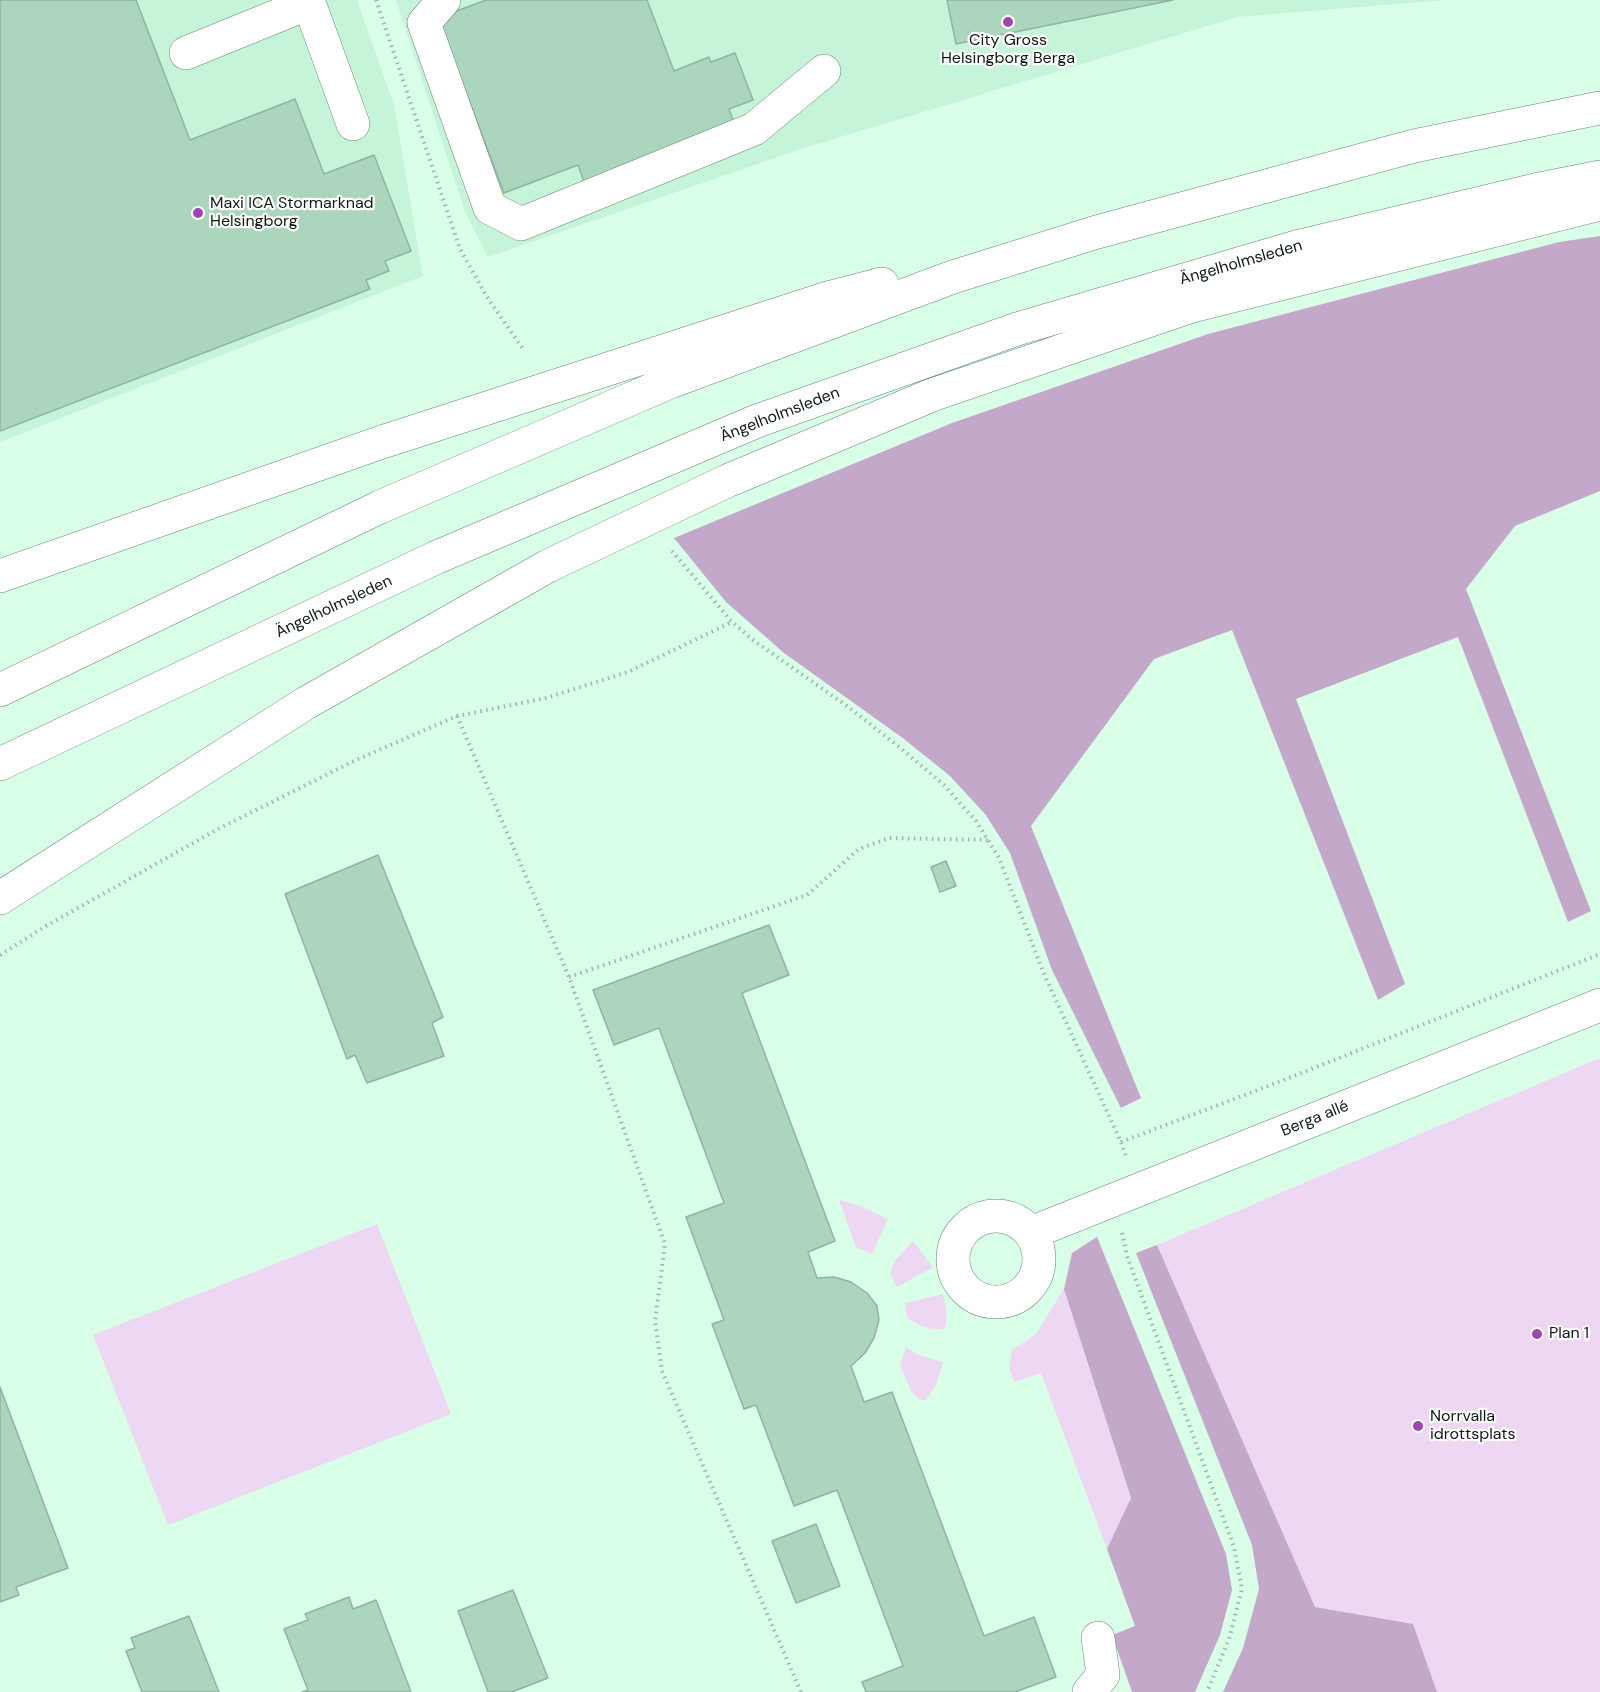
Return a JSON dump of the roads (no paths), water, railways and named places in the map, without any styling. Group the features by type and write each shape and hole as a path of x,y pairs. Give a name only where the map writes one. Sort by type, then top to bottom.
{"main road":[{"path":"444,0 424,22 490,208 521,224 754,129 824,71"},
{"path":"186,53 308,2 353,124"},
{"path":"0,576 382,442 828,298 1097,232 1414,146 1600,108"},
{"name":"Ängelholmsleden","path":"0,764 435,558 757,421 1017,329 1296,247 1535,190 1600,177"},
{"path":"0,898 306,703 548,566 726,481 932,395 1192,306 1600,204"},
{"path":"0,690 380,507 670,382 953,277 1097,232"},
{"name":"Berga allé","path":"1030,1233 1600,1005"},
{"path":"1089,1692 1103,1675 1098,1638"}],"place":[{"name":"City Gross Helsingborg Berga","path":"1008,22"},
{"name":"Maxi ICA Stormarknad Helsingborg","path":"198,213"},
{"name":"Plan 1","path":"1537,1334"},
{"name":"Norrvalla idrottsplats","path":"1418,1426"}]}
